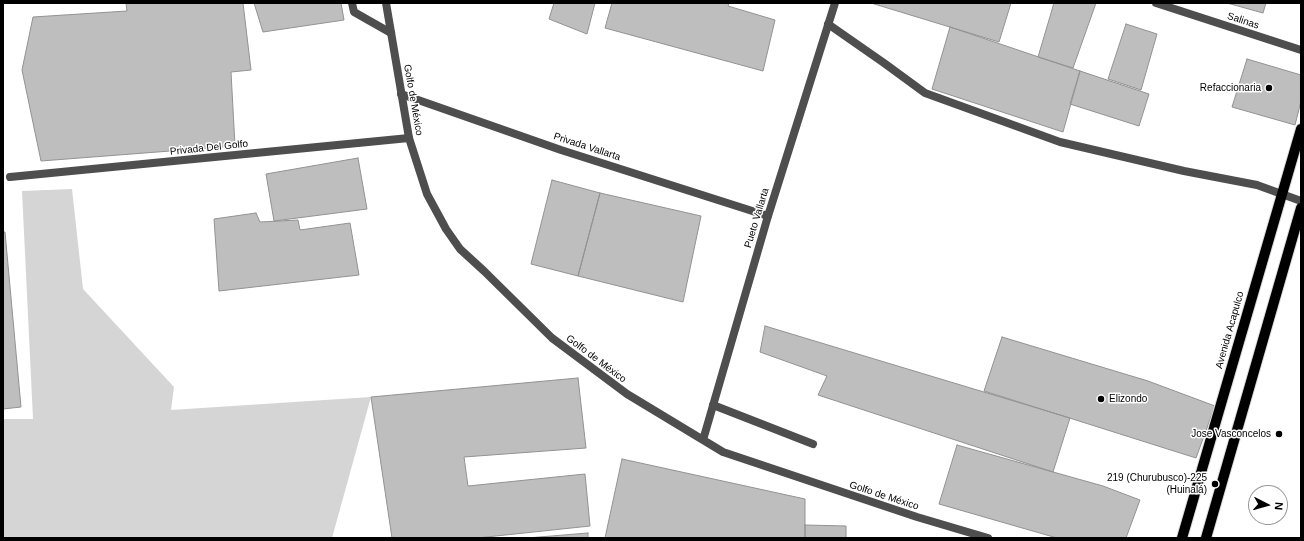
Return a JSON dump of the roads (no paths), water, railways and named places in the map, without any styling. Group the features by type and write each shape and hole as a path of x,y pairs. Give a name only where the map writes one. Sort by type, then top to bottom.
{"main road":[{"name":"Avenida Acapulco","path":"1182,538 1301,129"},
{"path":"1206,538 1301,208"}],"street":[{"path":"352,3 354,12 391,33"},
{"name":"Golfo de México","path":"386,3 409,138 428,194 446,229 460,249 552,338 627,394 723,452 917,517 988,538"},
{"name":"Pueto Vallarta","path":"703,440 768,216 835,3"},
{"name":"Salinas","path":"1156,3 1301,50"},
{"path":"828,24 925,93 1060,142 1184,171 1257,185 1301,201"},
{"name":"Privada Vallarta","path":"401,94 562,150 768,216"},
{"name":"Privada Del Golfo","path":"10,177 409,138"},
{"path":"713,404 813,444"}],"place":[{"name":"Refaccionaria","path":"1269,88"},
{"name":"Elizondo","path":"1101,399"},
{"name":"Jose Vasconcelos","path":"1279,434"},
{"name":"219 (Churubusco)-225 (Huinalá)","path":"1215,484"}]}
